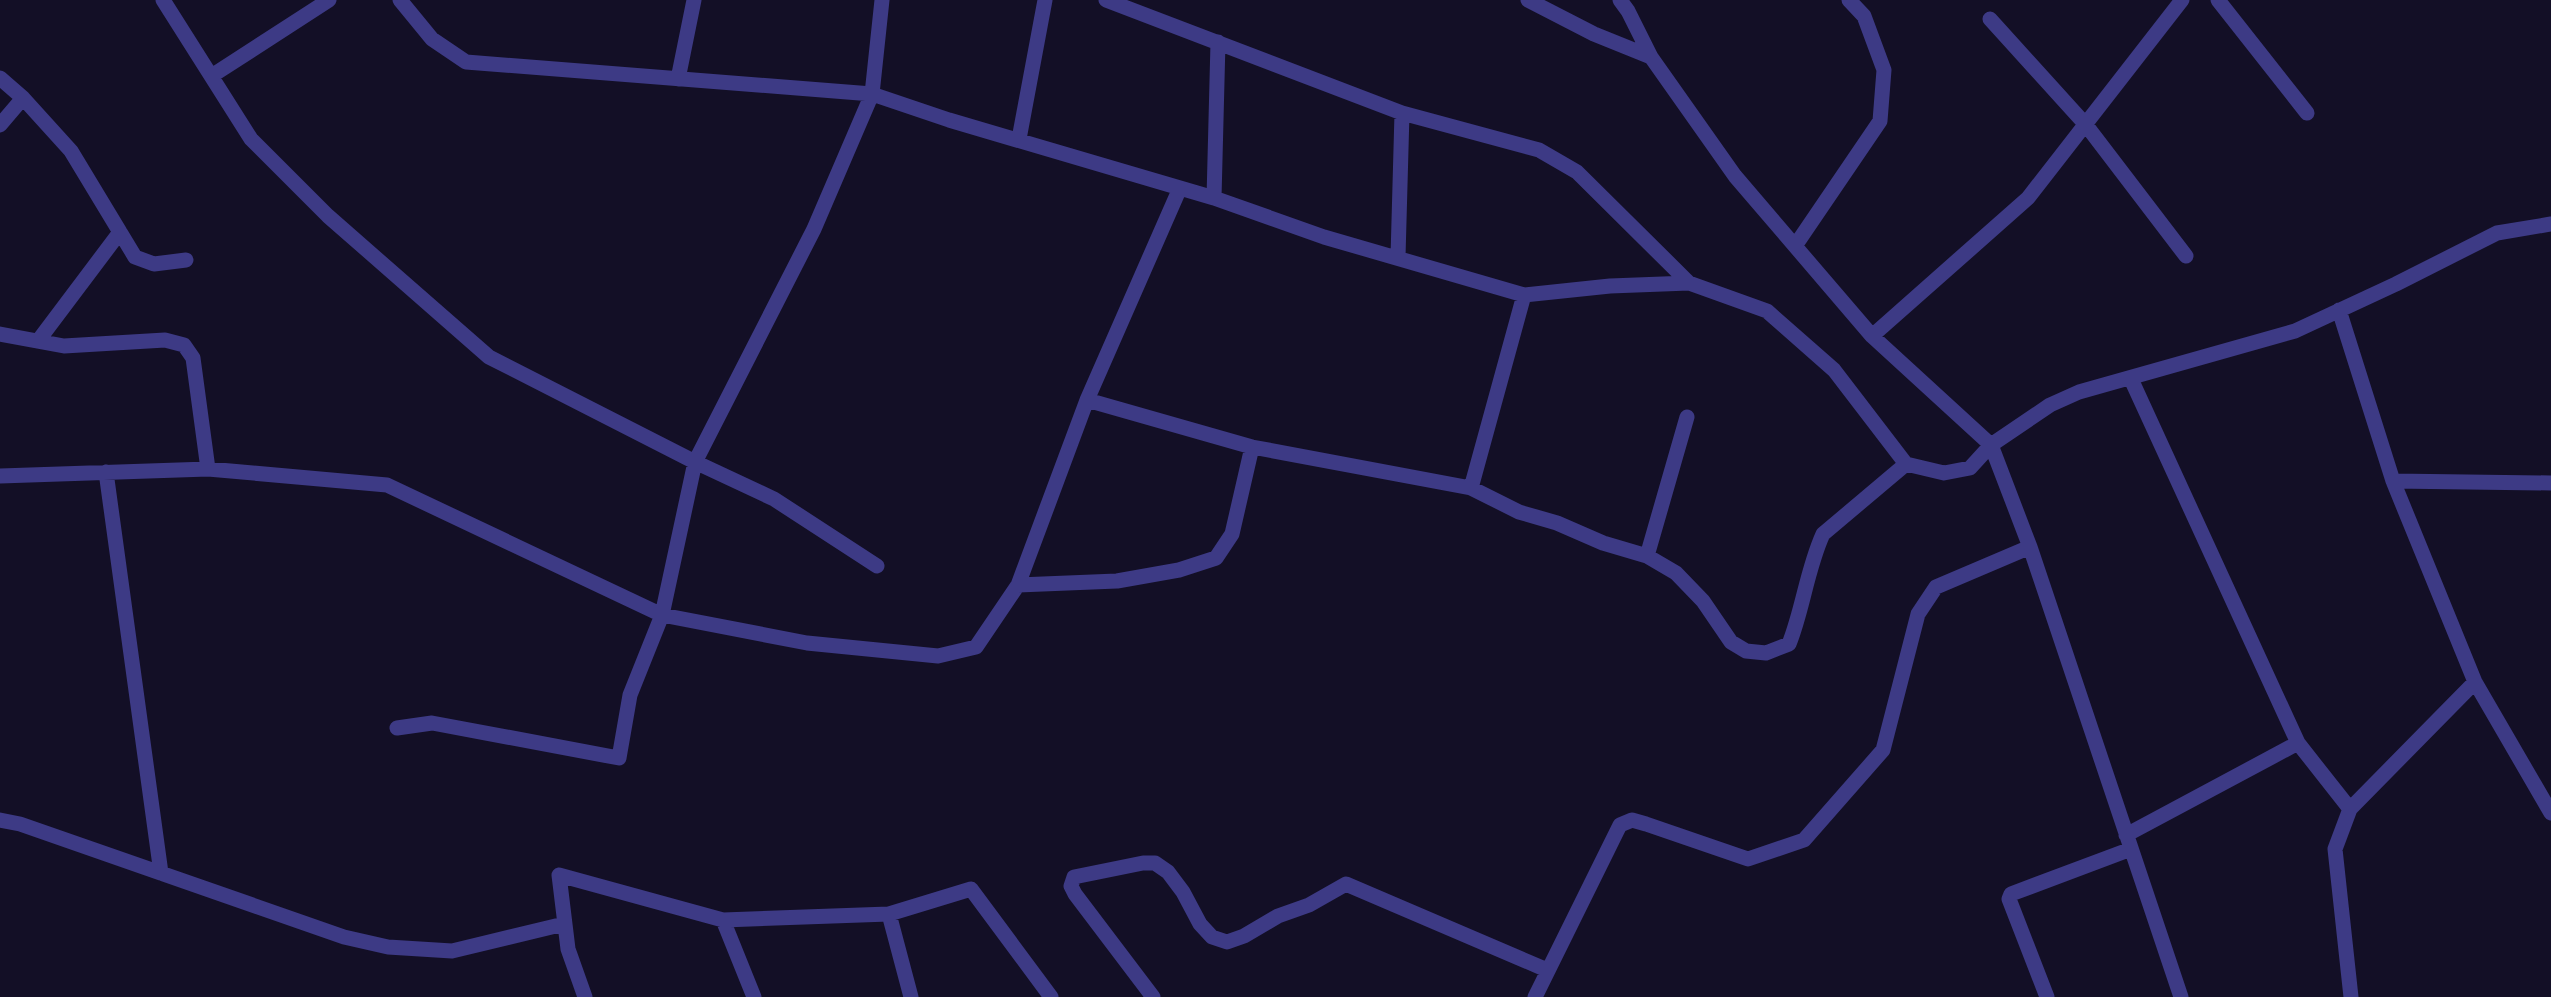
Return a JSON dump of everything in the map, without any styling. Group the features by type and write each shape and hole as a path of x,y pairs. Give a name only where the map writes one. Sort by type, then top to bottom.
{"street":[{"path":"163,0 213,75 251,139 328,216 489,357 695,462 774,499 877,566"},
{"path":"213,75 329,0"},
{"path":"400,0 432,39 466,62 872,94 949,120 1214,198 1324,237 1524,295 1610,286 1689,283 1767,311 1834,370 1906,464 1944,472 1970,468 1991,445 2050,405 2079,392 2295,331 2497,233 2551,224"},
{"path":"678,80 694,0"},
{"path":"397,728 432,723 619,758 630,695 662,615 695,462 814,230 872,94 882,0"},
{"path":"1019,139 1045,0"},
{"path":"1106,0 1402,113 1539,150 1577,172 1689,283"},
{"path":"1528,0 1594,34 1651,57"},
{"path":"1620,0 1651,57 1735,176 1872,336 1991,445 2030,547 2181,997"},
{"path":"1795,246 1880,121 1884,70 1864,16 1850,0"},
{"path":"1872,336 2028,198 2182,0"},
{"path":"2218,0 2307,113"},
{"path":"1990,19 2086,125 2186,256"},
{"path":"1214,198 1218,42"},
{"path":"0,78 23,98 71,151 135,257 154,264 186,260"},
{"path":"0,125 23,98"},
{"path":"1398,257 1402,113"},
{"path":"0,476 208,469 387,485 662,615 807,643 938,656 976,647 1018,585 1087,400 1180,188"},
{"path":"38,341 120,232"},
{"path":"1471,488 1524,295"},
{"path":"2339,310 2393,481 2475,682 2551,813"},
{"path":"0,334 64,346 165,340 184,345 193,358 208,469"},
{"path":"2131,379 2298,743 2350,809"},
{"path":"1087,400 1252,447 1471,488 1519,512 1557,523 1603,543 1647,556 1676,573 1703,601 1731,642 1746,651 1766,653 1789,644 1800,616 1816,549 1823,534 1906,464"},
{"path":"1647,556 1687,417"},
{"path":"1018,585 1117,581 1179,570 1216,558 1232,534 1252,447"},
{"path":"106,472 161,873"},
{"path":"2393,481 2551,483"},
{"path":"1535,997 1620,825 1632,820 1748,859 1804,840 1883,750 1918,614 1936,587 2030,547"},
{"path":"2351,997 2335,849 2350,809 2475,682"},
{"path":"2047,997 2009,899 2011,894 2129,842 2298,743"},
{"path":"0,820 20,824 344,937 388,947 452,951 564,924"},
{"path":"1153,997 1075,894 1071,886 1074,877 1143,863 1155,863 1168,872 1200,924 1212,937 1227,942 1244,936 1278,916 1309,905 1346,884 1548,970"},
{"path":"585,997 568,949 559,875 723,920 889,915 971,889 1051,997"},
{"path":"889,915 911,997"},
{"path":"723,920 754,997"}]}
